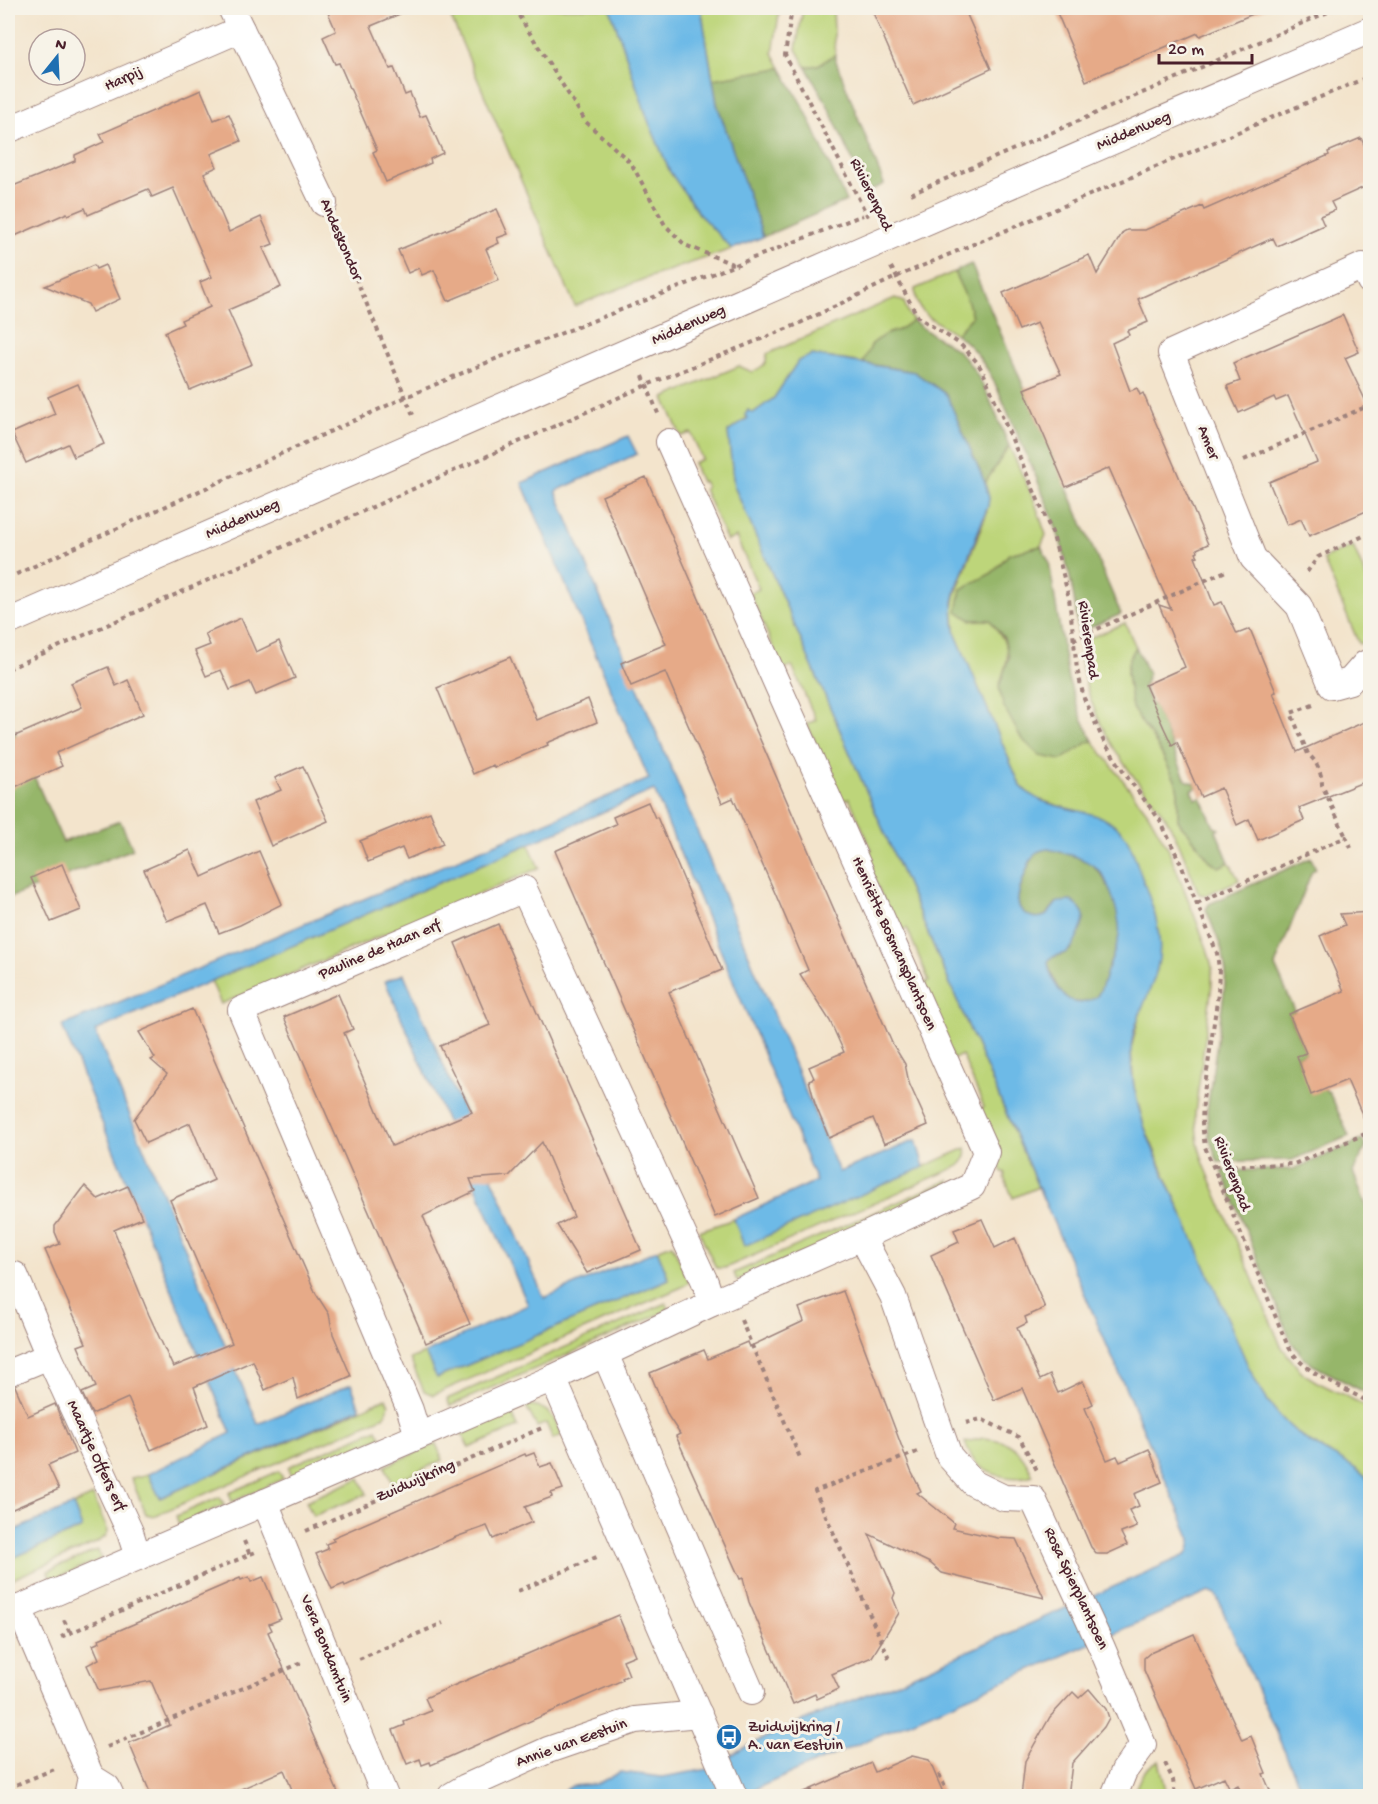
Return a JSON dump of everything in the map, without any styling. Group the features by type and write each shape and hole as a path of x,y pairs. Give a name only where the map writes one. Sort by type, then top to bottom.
{"street":[{"name":"Harpij","path":"8,130 236,18"},
{"name":"Andeskondor","path":"236,18 324,203"},
{"name":"Middenweg","path":"8,622 1371,30"},
{"name":"Amer","path":"1332,686 1299,606 1253,558 1171,353 1364,266 1371,282"},
{"name":"Henriëtte Bosmansplantsoen","path":"669,442 986,1152 972,1185 862,1237 721,1299"},
{"path":"1332,686 1350,681 1365,664 1371,662"},
{"name":"Pauline de Haan erf","path":"418,1436 410,1410 241,1010 524,889 705,1282 721,1299"},
{"name":"Rosa Spierplantsoen","path":"862,1237 893,1296 949,1456 973,1483 1004,1498 1033,1499 1102,1648 1143,1745 1124,1771 1114,1797"},
{"name":"Maartje Offers erf","path":"8,1278 15,1275 49,1356 130,1532 138,1557"},
{"path":"111,1797 107,1787 85,1772 36,1648 13,1611 553,1378 721,1299"},
{"path":"605,1354 751,1692"},
{"path":"8,1372 49,1356"},
{"path":"553,1378 734,1797"},
{"name":"Vera Bondamtuin","path":"265,1502 385,1797"},
{"name":"Annie van Eestuin","path":"451,1797 466,1787 548,1750 635,1720 699,1714"}],"path":[{"path":"514,8 586,122 631,163 665,225 685,245 736,265"},
{"name":"Rivierenpad","path":"792,8 785,55 918,317 960,344 983,372 1053,535 1069,598 1077,669 1084,698 1104,742 1160,820 1180,862 1217,953 1218,994 1203,1100 1202,1123 1205,1147 1293,1354 1305,1367 1371,1403"},
{"path":"910,195 1337,8"},
{"path":"8,669 647,385 796,325 896,277 1371,76"},
{"name":"Andeskondor","path":"324,203 439,477"},
{"path":"8,578 406,397 493,360 866,214"},
{"path":"1218,471 1371,405"},
{"path":"1293,599 1311,564 1318,556 1371,533"},
{"path":"1073,640 1253,558"},
{"path":"1332,686 1322,702 1291,713 1308,754 1314,759 1322,777 1322,785 1351,848"},
{"path":"1197,903 1346,837"},
{"path":"1214,1166 1294,1164 1371,1132"},
{"path":"721,1299 801,1460"},
{"path":"888,1658 815,1491 981,1419 1019,1437 1030,1456"},
{"name":"Zuidwijkring","path":"36,1648 544,1427 547,1435"},
{"path":"518,1591 599,1556 603,1565"},
{"path":"8,1788 85,1772 330,1661 443,1623"},
{"path":"939,1774 949,1797"},
{"path":"1173,1779 1175,1797"},
{"path":"801,1797 813,1791"}],"green space":[{"path":"447,8 610,8 648,120 670,172 700,215 732,249 644,279 575,306"},
{"path":"701,8 780,8 773,53 781,68 713,79"},
{"path":"803,8 833,8 835,55 818,65 806,67 796,49"},
{"path":"835,55 884,184 867,192 826,102 806,67 818,65"},
{"path":"781,68 806,112 846,201 763,237 717,104 713,79"},
{"path":"971,264 1121,614 1078,633 1064,554 1038,480 992,378 977,354 956,334 972,317 968,302 954,272"},
{"path":"954,272 968,301 972,317 956,334 923,312 916,298 915,289"},
{"path":"895,298 904,302 913,320 872,344 863,363 813,355 798,361 774,398 753,413 748,410 748,417 728,432 734,486 1038,1187 1013,1198 1004,1172 1002,1172 975,1111 984,1107 962,1055 953,1059 920,984 929,981 907,928 897,932 864,854 872,850 849,798 841,802 807,724 816,720 792,666 783,670 750,593 759,589 736,537 727,541 704,489 706,487 703,481 701,482 693,463 702,459 691,433 681,436 664,398 739,366 752,372 759,369 766,361 767,354"},
{"path":"913,320 948,343 968,361 988,396 1009,446 985,483 945,393 914,372 863,363 872,344"},
{"path":"1009,446 1034,500 1046,535 1041,546 1009,554 992,573 978,581 972,620 990,620 1003,638 1007,658 999,687 1061,760 1093,741 1148,813 1168,848 1207,948 1212,967 1212,984 1195,1114 1198,1144 1204,1164 1281,1346 1301,1372 1360,1403 1370,1411 1370,1482 1351,1466 1295,1431 1261,1391 1144,1126 1134,1087 1131,1049 1139,1017 1157,968 1159,938 1155,915 1129,844 1069,809 1033,798 1020,785 956,635 953,609 955,596 986,515 989,498 985,483"},
{"path":"1041,546 1049,562 1068,679 1093,741 1061,760 1040,756 1021,738 1003,705 999,687 1009,657 1004,638 990,620 972,620 957,612 961,589 992,573 1009,554"},
{"path":"1353,546 1370,587 1370,639 1359,644 1323,559"},
{"path":"1125,623 1136,647 1129,659 1127,673 1132,708 1157,745 1176,782 1178,820 1219,867 1229,862 1239,880 1206,895 1199,894 1171,827 1115,750 1090,698 1081,661 1080,642"},
{"path":"1136,647 1148,674 1143,686 1151,705 1154,704 1186,780 1197,785 1192,790 1196,799 1201,797 1214,827 1219,829 1216,831 1229,862 1219,867 1210,861 1178,820 1176,782 1157,745 1132,708 1127,673 1129,659"},
{"path":"8,717 63,842 120,821 133,849 9,898"},
{"path":"529,844 539,868 221,1004 211,981"},
{"path":"1049,849 1079,858 1094,867 1106,883 1119,913 1121,931 1118,944 1099,993 1087,1002 1074,1002 1064,996 1056,984 1048,962 1050,958 1071,949 1069,901 1056,903 1047,914 1038,918 1025,914 1019,907 1018,898 1033,857 1040,851"},
{"path":"1311,858 1316,869 1312,871 1275,966 1295,1011 1289,1015 1306,1053 1297,1056 1300,1065 1320,1087 1329,1092 1349,1136 1292,1160 1218,1162 1209,1137 1207,1111 1226,972 1222,950 1206,909 1209,904"},
{"path":"1362,1140 1366,1147 1353,1172 1370,1216 1370,1395 1313,1365 1292,1343 1222,1171 1294,1169"},
{"path":"966,1148 966,1156 959,1166 725,1268 716,1268 699,1231 734,1219 744,1245"},
{"path":"949,1180 953,1189 737,1281 734,1273"},
{"path":"672,1244 689,1282 682,1287 433,1395 424,1391 410,1359 425,1353 437,1378 669,1279 657,1250"},
{"path":"666,1303 669,1310 450,1406 447,1399"},
{"path":"386,1398 389,1405 385,1416 154,1516 146,1514 131,1478 148,1474 160,1498"},
{"path":"530,1405 547,1411 562,1435 553,1439 546,1423 537,1427 526,1406"},
{"path":"511,1411 518,1427 469,1448 462,1434"},
{"path":"377,1429 381,1437 292,1476 288,1467"},
{"path":"984,1438 1002,1441 1015,1448 1025,1459 1033,1475 1019,1478 1004,1477 989,1472 977,1464 965,1442"},
{"path":"436,1444 443,1460 392,1483 385,1466"},
{"path":"279,1471 283,1479 232,1502 229,1493"},
{"path":"360,1478 367,1494 313,1516 306,1501"},
{"path":"93,1496 108,1531 106,1536 96,1543 8,1581 8,1560 82,1528 73,1505"},
{"path":"220,1497 224,1505 179,1525 176,1516"},
{"path":"98,1550 101,1559 52,1580 48,1571"},
{"path":"1159,1760 1165,1796 1133,1796 1142,1775"}],"water":[{"path":"610,8 701,8 717,104 763,237 732,249 700,215 670,172 648,120"},
{"path":"812,355 914,372 947,396 985,483 989,498 956,589 953,602 956,635 1020,785 1031,795 1044,802 1101,817 1124,834 1131,847 1153,907 1160,944 1157,969 1134,1030 1131,1051 1135,1094 1155,1155 1261,1391 1276,1412 1295,1431 1351,1466 1370,1482 1370,1796 1304,1796 1216,1595 1209,1592 739,1796 556,1796 572,1786 597,1784 620,1772 662,1777 709,1769 741,1749 788,1727 907,1678 1186,1555 1189,1551 1191,1539 734,486 728,432 748,418 745,415 748,410 753,413 774,398 798,361","holes":["1048,849 1078,857 1097,869 1107,883 1118,918 1118,940 1108,970 1097,996 1085,1002 1071,1000 1059,990 1048,962 1050,958 1068,951 1074,944 1083,923 1082,911 1071,901 1058,902 1045,916 1031,917 1023,912 1018,904 1027,868 1037,853"]},
{"path":"628,436 637,454 556,491 839,1172 916,1140 924,1167 744,1246 734,1219 816,1181 654,790 95,1031 258,1424 351,1384 360,1408 160,1498 148,1474 231,1433 62,1026 649,779 522,483"},
{"path":"404,974 544,1298 657,1250 669,1279 437,1378 425,1353 528,1305 385,981"},
{"path":"73,1505 82,1528 8,1560 8,1533"}],"building":[{"path":"326,8 414,8 371,26 390,69 394,68 405,95 410,93 420,117 426,115 443,153 430,159 431,163 386,182 373,152 377,150 339,63 335,64 323,37 336,31"},
{"path":"871,8 964,8 991,69 913,105"},
{"path":"1055,8 1267,8 1200,36 1198,33 1086,81"},
{"path":"201,90 214,120 229,114 241,141 211,154 217,167 204,173 229,232 261,217 273,244 263,248 281,287 228,310 252,364 190,390 165,332 183,324 181,320 210,307 200,282 212,277 173,188 152,197 148,189 88,215 85,208 68,215 67,213 8,239 8,188 75,161 75,155 104,142 100,134"},
{"path":"1361,138 1371,160 1371,184 1331,202 1335,210 1320,216 1324,225 1277,246 1273,238 1138,299 1148,322 1127,331 1129,335 1112,343 1130,391 1137,388 1140,395 1143,393 1208,544 1197,549 1198,556 1195,557 1214,605 1222,602 1237,634 1250,629 1297,752 1371,719 1371,779 1299,808 1304,820 1258,840 1249,819 1237,825 1221,788 1201,797 1177,742 1172,745 1164,728 1145,685 1185,667 1159,605 1171,609 1109,468 1066,487 1024,389 1061,374 1037,323 1019,330 1003,293 1089,255 1097,274 1123,232 1145,230 1202,206 1204,210 1329,155 1328,152"},
{"path":"497,209 508,234 497,238 499,243 486,249 499,280 448,301 434,270 422,275 419,268 408,273 398,250"},
{"path":"94,265 96,269 105,265 120,299 92,312 88,304 45,286"},
{"path":"1343,315 1359,352 1345,358 1371,412 1371,509 1309,536 1301,519 1287,525 1269,482 1317,462 1288,396 1276,401 1274,397 1239,413 1227,386 1240,381 1233,363"},
{"path":"78,384 104,444 74,457 68,444 26,463 12,433 55,414 48,397"},
{"path":"646,477 892,1043 905,1064 909,1083 928,1125 884,1144 873,1118 829,1138 815,1104 809,1080 814,1078 809,1067 844,1052 830,1021 800,974 808,970 775,893 733,798 722,803 665,672 631,686 621,663 666,644 602,496"},
{"path":"241,618 256,652 279,641 295,678 256,695 250,682 230,690 221,670 206,676 195,651 210,645 205,634"},
{"path":"510,657 537,720 588,699 597,722 494,768 493,765 473,774 437,688"},
{"path":"108,667 116,686 128,680 143,714 56,753 62,766 8,790 8,739 82,707 71,683"},
{"path":"303,766 328,821 271,846 253,802 281,790 275,778"},
{"path":"648,802 655,818 657,817 722,970 669,992 759,1198 715,1217 555,851 616,824 613,817"},
{"path":"430,812 443,844 407,859 402,848 368,862 360,841"},
{"path":"190,850 202,877 259,851 282,904 219,933 207,905 167,921 144,870"},
{"path":"62,864 81,910 51,922 31,878"},
{"path":"1371,912 1371,1135 1347,1080 1311,1095 1297,1056 1306,1053 1289,1014 1344,991 1320,936 1345,925 1340,914"},
{"path":"498,924 641,1250 587,1273 557,1225 574,1217 542,1142 509,1176 470,1179 475,1191 423,1216 470,1324 426,1343 284,1017 338,994 353,1029 344,1033 392,1146 472,1112 440,1046 490,1025 455,943"},
{"path":"192,1009 316,1294 329,1314 333,1334 351,1376 298,1399 293,1377 265,1390 253,1361 194,1387 208,1425 151,1450 128,1398 92,1414 82,1393 96,1387 78,1346 86,1343 45,1250 60,1244 55,1226 85,1186 98,1199 128,1186 142,1218 114,1230 173,1367 232,1343 170,1200 214,1180 190,1123 146,1143 134,1119 167,1074 151,1060 155,1058 139,1032"},
{"path":"982,1219 995,1248 1015,1238 1045,1308 1025,1317 1027,1323 1017,1328 1040,1380 1050,1375 1058,1393 1083,1381 1093,1404 1085,1408 1107,1460 1117,1456 1120,1462 1149,1449 1162,1482 1134,1494 1139,1506 1129,1510 1137,1527 1121,1533 1127,1545 1107,1554 1097,1554 1091,1547 1022,1388 994,1400 931,1255 959,1242 954,1230"},
{"path":"843,1291 911,1471 921,1491 917,1493 954,1523 952,1528 998,1538 1016,1539 1044,1598 942,1573 930,1563 869,1534 895,1593 893,1598 899,1613 872,1657 832,1674 839,1689 817,1699 815,1694 793,1704 749,1602 743,1578 740,1579 676,1436 680,1434 668,1416 650,1373 704,1350 708,1359 747,1342 749,1347 804,1321 799,1308"},
{"path":"15,1386 28,1416 55,1404 75,1453 48,1465 59,1489 8,1511 8,1388"},
{"path":"534,1453 540,1467 552,1463 563,1489 551,1493 552,1497 525,1507 532,1522 493,1539 487,1526 456,1537 345,1586 344,1584 332,1589 316,1554 328,1549 326,1544 334,1541 332,1538 525,1454 526,1456"},
{"path":"249,1577 251,1582 263,1577 281,1619 269,1624 272,1630 268,1632 340,1797 295,1797 284,1770 223,1797 152,1797 129,1743 170,1725 151,1681 99,1691 87,1665 99,1659 93,1645 100,1642 99,1639 240,1578 241,1580"},
{"path":"618,1615 635,1655 623,1660 629,1675 622,1678 623,1680 431,1765 430,1762 422,1765 420,1759 407,1764 393,1730 405,1725 404,1722 431,1711 425,1698"},
{"path":"1194,1634 1242,1740 1251,1736 1273,1797 1243,1797 1238,1785 1230,1789 1224,1777 1196,1789 1144,1670 1144,1658 1150,1653"},
{"path":"1089,1689 1106,1709 1109,1718 1104,1727 1072,1763 1068,1797 1021,1797 1025,1761 1050,1717 1073,1692 1079,1698"},
{"path":"912,1756 929,1760 945,1797 793,1797 871,1763 875,1772"}],"place":[{"name":"Zuidwijkring / A. van Eestuin","path":"729,1737"}]}
